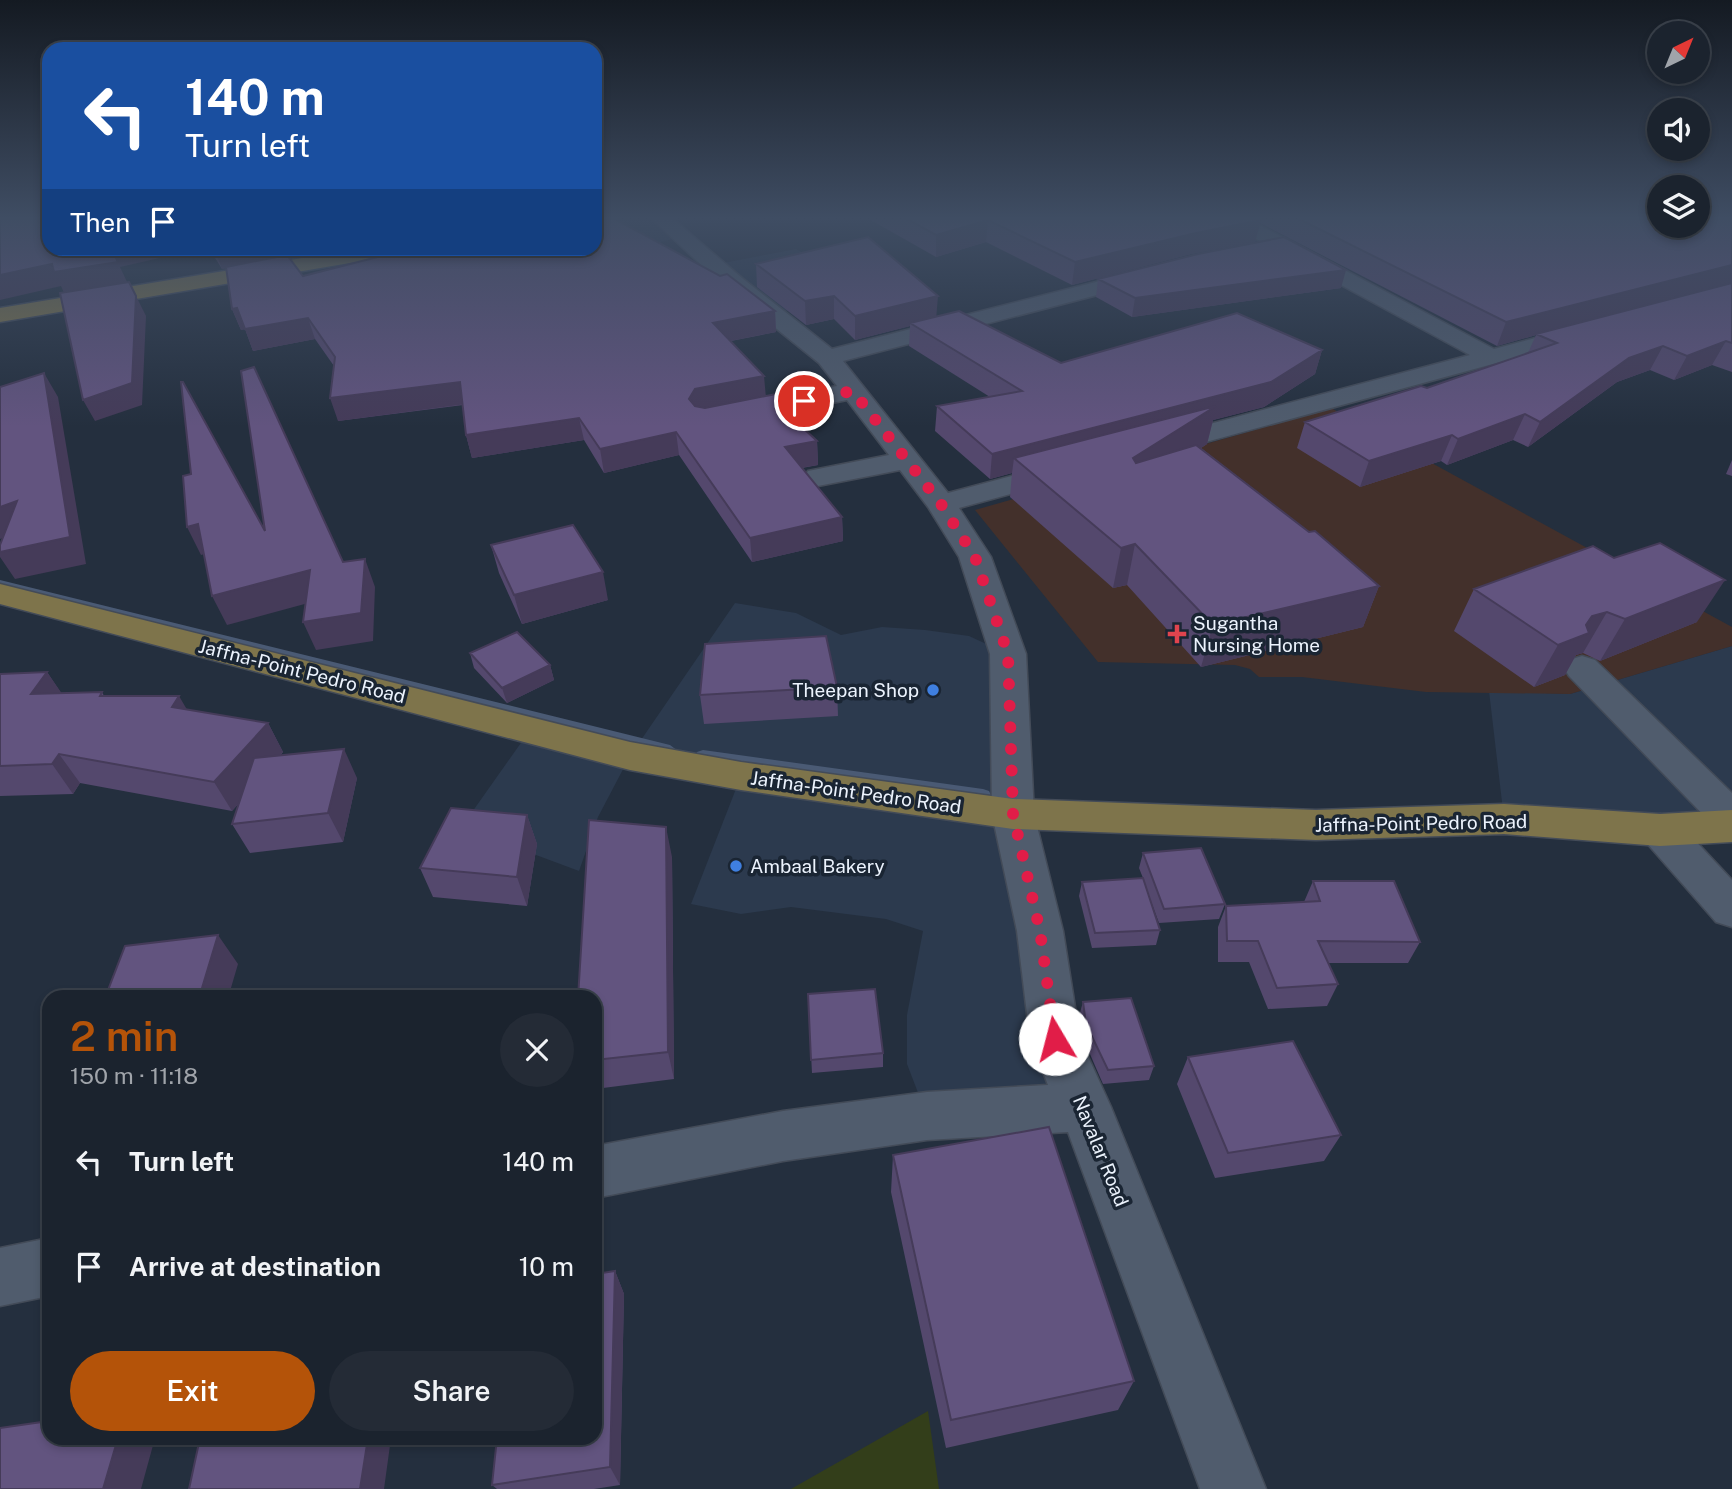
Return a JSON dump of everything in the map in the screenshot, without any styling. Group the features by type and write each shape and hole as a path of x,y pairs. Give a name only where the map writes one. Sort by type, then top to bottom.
{"main road":[{"path":"0,315 159,288"},
{"name":"Jaffna-Point Pedro Road","path":"0,594 630,756 766,779 1013,814 1316,824 1504,819 1660,830 1732,827"}],"street":[{"name":"Navalar Road","path":"741,288 828,358 941,504 975,557 1008,654 1013,814 1040,931 1055,1039 1085,1107 1233,1489"},
{"path":"828,358 1095,288"},
{"path":"1364,288 1491,357"},
{"path":"1142,451 1598,329"},
{"path":"720,417 853,391"},
{"path":"818,477 907,460"},
{"path":"941,504 1088,465"},
{"path":"1582,668 1732,818"},
{"path":"1660,830 1732,909"},
{"path":"602,1171 783,1136 927,1116 1085,1107"},
{"path":"0,1278 42,1269"}],"shaded area":[{"path":"741,288 848,288 845,298 772,314"},
{"path":"1331,408 1732,627 1732,646 1570,694 1426,692 1302,677 1259,677 1250,669 1235,665 1098,662 975,510"},
{"path":"735,603 796,613 841,635 882,627 925,630 969,636 1008,654 1013,814 1085,1107 927,1116 907,1064 907,1015 923,931 886,919 791,907 741,914 691,904 741,776 630,756"},
{"path":"1732,646 1732,826 1504,819 1489,691 1570,694"},
{"path":"530,730 630,756 598,817 579,871 520,849 446,849"}],"green space":[{"path":"928,1411 939,1489 791,1489"}],"building":[{"path":"88,288 132,288 136,296 132,383 83,400 60,293"},
{"path":"229,288 746,288 775,311 713,323 764,376 695,389 689,399 695,406 705,408 781,393 800,412 788,414 817,441 785,447 842,517 750,538 676,432 600,449 579,418 466,435 460,382 330,398 335,357 308,318 245,329 237,308 232,309"},
{"path":"788,288 929,288 938,296 855,316 834,296 805,301"},
{"path":"1116,288 1207,288 1135,298"},
{"path":"1439,288 1639,288 1506,322"},
{"path":"1711,288 1732,288 1732,343 1726,341 1687,356 1663,346 1629,358 1540,422 1525,414 1458,439 1452,435 1369,461 1305,422 1421,386 1427,388 1557,343 1536,334"},
{"path":"959,311 1061,363 1237,313 1322,350 1271,382 992,454 937,406 1022,391 910,323"},
{"path":"254,367 343,562 365,559 361,613 303,622 310,570 212,596 198,524 187,527 183,476 191,474 181,382 265,531 241,371"},
{"path":"44,373 70,537 0,552 0,545 17,501 0,507 0,387"},
{"path":"1216,406 1133,458 1136,463 1196,445 1309,532 1315,531 1379,586 1213,625 1135,544 1121,548 1014,458"},
{"path":"573,525 603,572 514,595 491,545"},
{"path":"1660,543 1725,580 1625,619 1607,612 1592,616 1586,625 1589,633 1558,645 1474,589 1593,546 1614,558"},
{"path":"517,632 550,665 502,688 470,653"},
{"path":"826,636 837,687 700,695 705,644"},
{"path":"47,672 31,694 102,692 100,696 179,696 172,707 268,723 214,782 59,754 52,764 0,766 0,674"},
{"path":"344,749 328,813 232,824 254,758"},
{"path":"451,808 527,815 517,877 420,868"},
{"path":"589,820 666,827 668,1052 602,1059 602,990 578,990"},
{"path":"1201,848 1225,904 1164,909 1143,853"},
{"path":"1143,878 1160,930 1095,933 1082,882"},
{"path":"1313,881 1394,881 1420,942 1318,941 1338,984 1277,988 1258,941 1227,941 1226,906 1320,901"},
{"path":"218,935 201,990 108,990 125,946"},
{"path":"875,989 883,1053 811,1060 808,994"},
{"path":"1131,998 1154,1066 1108,1070 1086,1024 1083,1002"},
{"path":"1293,1041 1341,1135 1228,1153 1188,1057"},
{"path":"1049,1127 1134,1381 951,1420 893,1155"},
{"path":"615,1271 610,1467 492,1485 496,1445 602,1445 602,1273"},
{"path":"42,1422 42,1445 116,1445 103,1489 0,1489 0,1428"},
{"path":"198,1445 367,1445 360,1489 189,1489"}],"waterway":[{"path":"0,584 670,751"},
{"path":"703,756 983,795"}],"place":[{"name":"Sugantha Nursing Home","path":"1177,634"},
{"name":"Theepan Shop","path":"933,690"},
{"name":"Ambaal Bakery","path":"736,866"}],"route":[{"path":"804,401 853,391 941,504 975,557 1008,654 1013,814 1040,931 1055,1039"}]}
